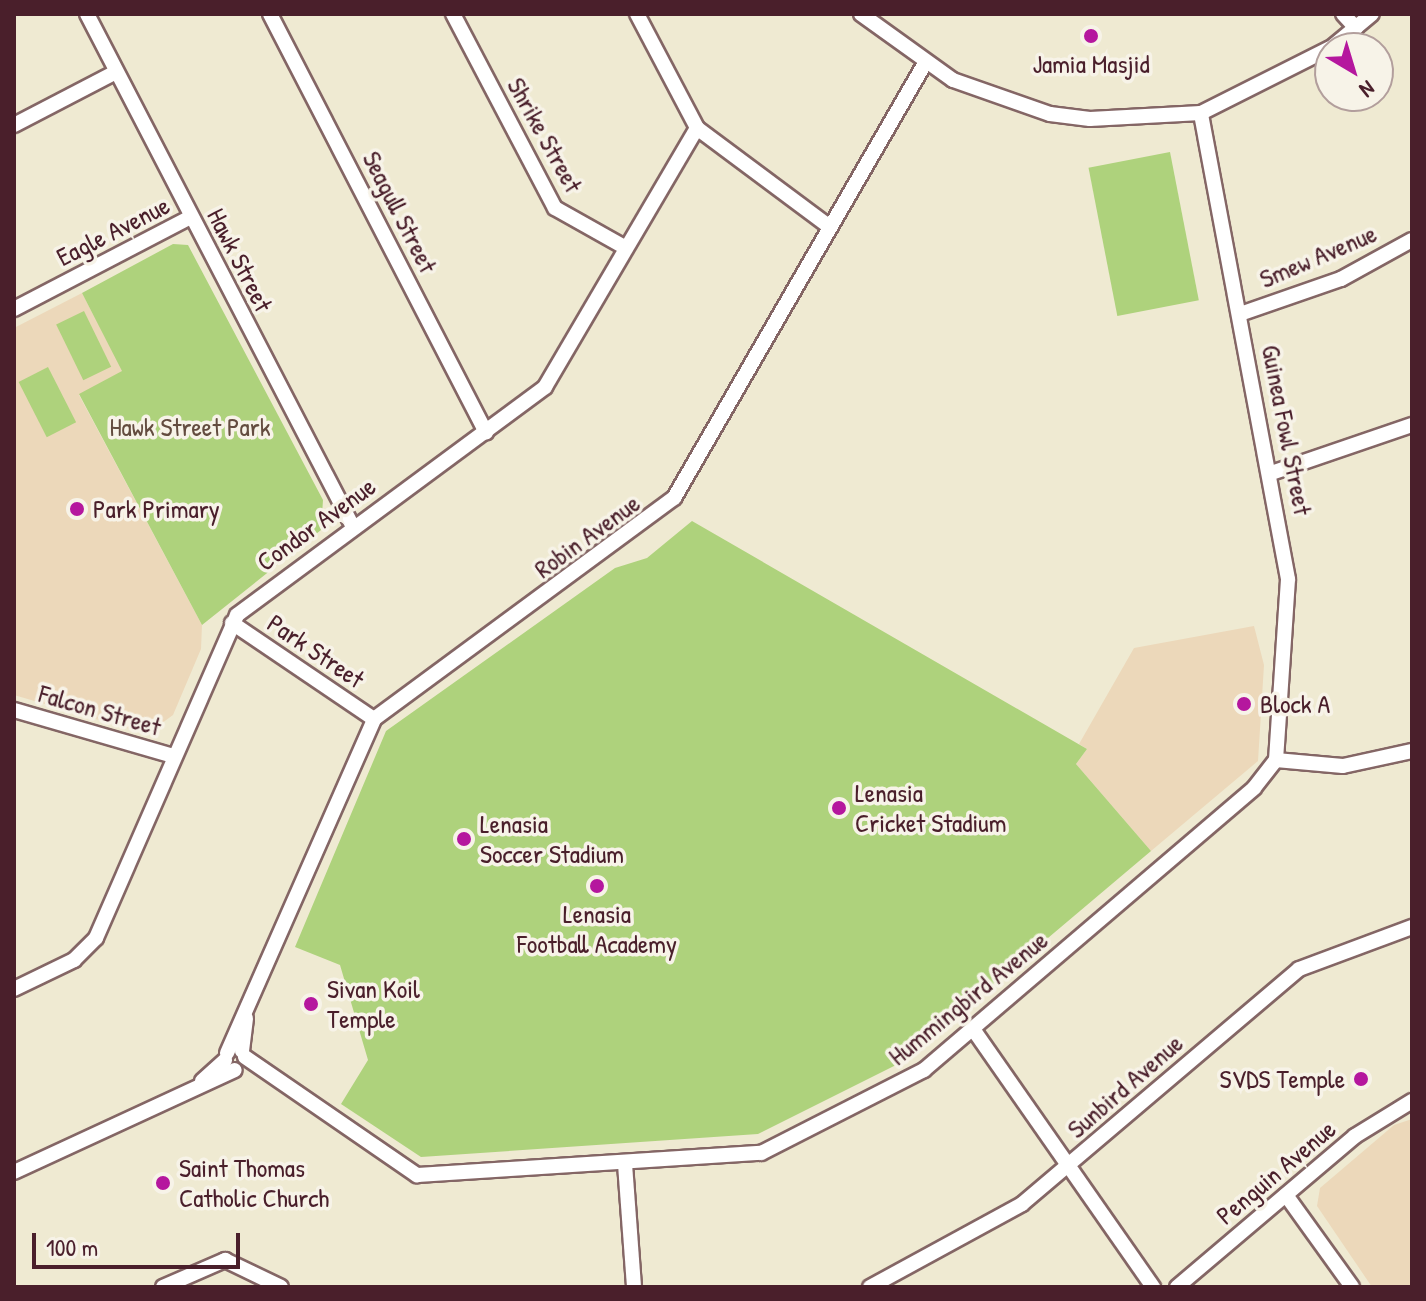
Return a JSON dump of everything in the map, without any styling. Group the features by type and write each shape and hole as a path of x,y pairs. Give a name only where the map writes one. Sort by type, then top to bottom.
{"street":[{"name":"Hawk Street","path":"87,14 353,527"},
{"name":"Seagull Street","path":"270,14 486,432"},
{"name":"Shrike Street","path":"453,14 555,208 626,248"},
{"path":"637,14 697,128 830,227"},
{"path":"861,14 924,65 1050,114 1201,113 1314,56"},
{"path":"1343,14 1356,28"},
{"path":"1351,32 1372,14"},
{"name":"Robin Avenue","path":"374,719 668,505 924,65"},
{"path":"14,125 116,72"},
{"name":"Guinea Fowl Street","path":"1201,113 1271,473 1288,579 1276,760"},
{"name":"Condor Avenue","path":"14,989 74,960 96,938 232,623 353,527 545,387 697,128"},
{"name":"Eagle Avenue","path":"14,309 191,217"},
{"name":"Smew Avenue","path":"1240,314 1341,279 1412,240"},
{"path":"1271,473 1412,425"},
{"name":"Park Street","path":"232,623 374,719"},
{"name":"Falcon Street","path":"14,710 173,756"},
{"path":"14,1172 189,1091 236,1060 249,1006 374,719"},
{"path":"1276,760 1343,766 1412,751"},
{"name":"Hummingbird Avenue","path":"236,1060 271,1076 417,1175 625,1164 770,1150 910,1080 1254,788 1276,760"},
{"name":"Sunbird Avenue","path":"870,1287 983,1231 1070,1165 1299,969 1412,927"},
{"path":"973,1029 1153,1287"},
{"name":"Penguin Avenue","path":"1177,1287 1355,1136 1412,1101"},
{"path":"625,1164 634,1287"},
{"path":"1286,1195 1352,1287"},
{"path":"163,1287 225,1260 281,1287"}],"shaded area":[{"name":"Park Primary","path":"82,293 123,371 79,395 202,625 201,649 173,715 147,734 14,695 14,328"},
{"path":"1254,626 1264,665 1258,761 1151,851 1076,764 1087,749 1079,744 1134,648"},
{"path":"1412,1119 1412,1287 1372,1287 1317,1206 1320,1188 1394,1125"}],"green space":[{"path":"1170,152 1199,300 1117,316 1089,168"},
{"name":"Hawk Street Park","path":"173,244 188,245 323,500 321,530 202,625 79,394 122,371 82,293"},
{"path":"84,311 111,367 83,380 56,325"},
{"path":"48,367 76,422 47,437 19,382"},
{"name":"Lenasia Cricket Stadium","path":"692,521 1087,749 1076,764 1151,851 900,1063 758,1134 421,1157 341,1104 368,1060 340,965 295,947 386,731 615,568 647,558"}],"place":[{"name":"Jamia Masjid","path":"1091,36"},
{"name":"Park Primary","path":"77,509"},
{"name":"Block A","path":"1244,704"},
{"name":"Lenasia Cricket Stadium","path":"839,808"},
{"name":"Lenasia Soccer Stadium","path":"464,839"},
{"name":"Lenasia Football Academy","path":"597,886"},
{"name":"Sivan Koil Temple","path":"311,1004"},
{"name":"SVDS Temple","path":"1361,1079"},
{"name":"Saint Thomas Catholic Church","path":"163,1183"}]}
